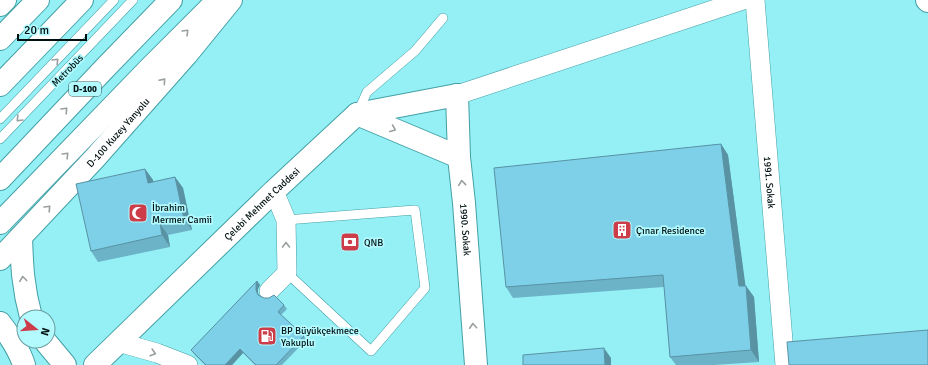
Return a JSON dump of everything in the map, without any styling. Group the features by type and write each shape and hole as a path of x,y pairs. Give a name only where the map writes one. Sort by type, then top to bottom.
{"main road":[{"path":"0,5 5,0"},
{"path":"0,39 38,0"},
{"path":"0,85 82,0"},
{"name":"D-100","path":"0,179 171,0"},
{"path":"0,223 148,69 218,0"},
{"name":"D-100 Kuzey Yanyolu","path":"0,259 105,146 187,54 231,0"},
{"path":"357,114 457,95"},
{"name":"1990. Sokak","path":"457,95 459,157 464,203 476,365"},
{"path":"357,114 459,157"},
{"name":"Çelebi Mehmet Caddesi","path":"95,365 274,191 357,114"},
{"path":"21,237 22,276 29,309"},
{"path":"0,323 17,349 24,365"},
{"path":"52,349 65,365"}],"street":[{"path":"457,95 743,0"},
{"name":"1991. Sokak","path":"755,0 785,365"},
{"path":"269,291 287,273 286,220 274,191"},
{"path":"118,342 195,364"}],"lane":[{"name":"Metrobüs","path":"0,119 114,0"},
{"name":"Metrobüs","path":"0,139 133,0"},
{"path":"357,114 359,107 368,92 415,51 443,18"},
{"path":"286,220 415,210 425,288 371,351 287,273"}],"building":[{"name":"Çınar Residence","path":"721,144 739,286 746,286 751,350 670,357 663,275 506,287 494,168"},
{"name":"İbrahim Mermer Camii","path":"145,169 148,183 175,177 184,219 160,224 162,235 91,251 76,184"},
{"path":"257,281 256,290 258,295 264,298 269,298 274,295 284,305 278,312 304,336 276,365 256,365 240,349 225,365 206,365 191,350"},
{"path":"928,330 928,365 789,365 787,342"},
{"path":"604,348 605,365 523,365 523,355"}],"place":[{"name":"İbrahim Mermer Camii","path":"138,213"},
{"name":"Çınar Residence","path":"622,230"},
{"name":"QNB","path":"350,242"},
{"name":"BP Büyükçekmece Yakuplu","path":"267,336"}]}
